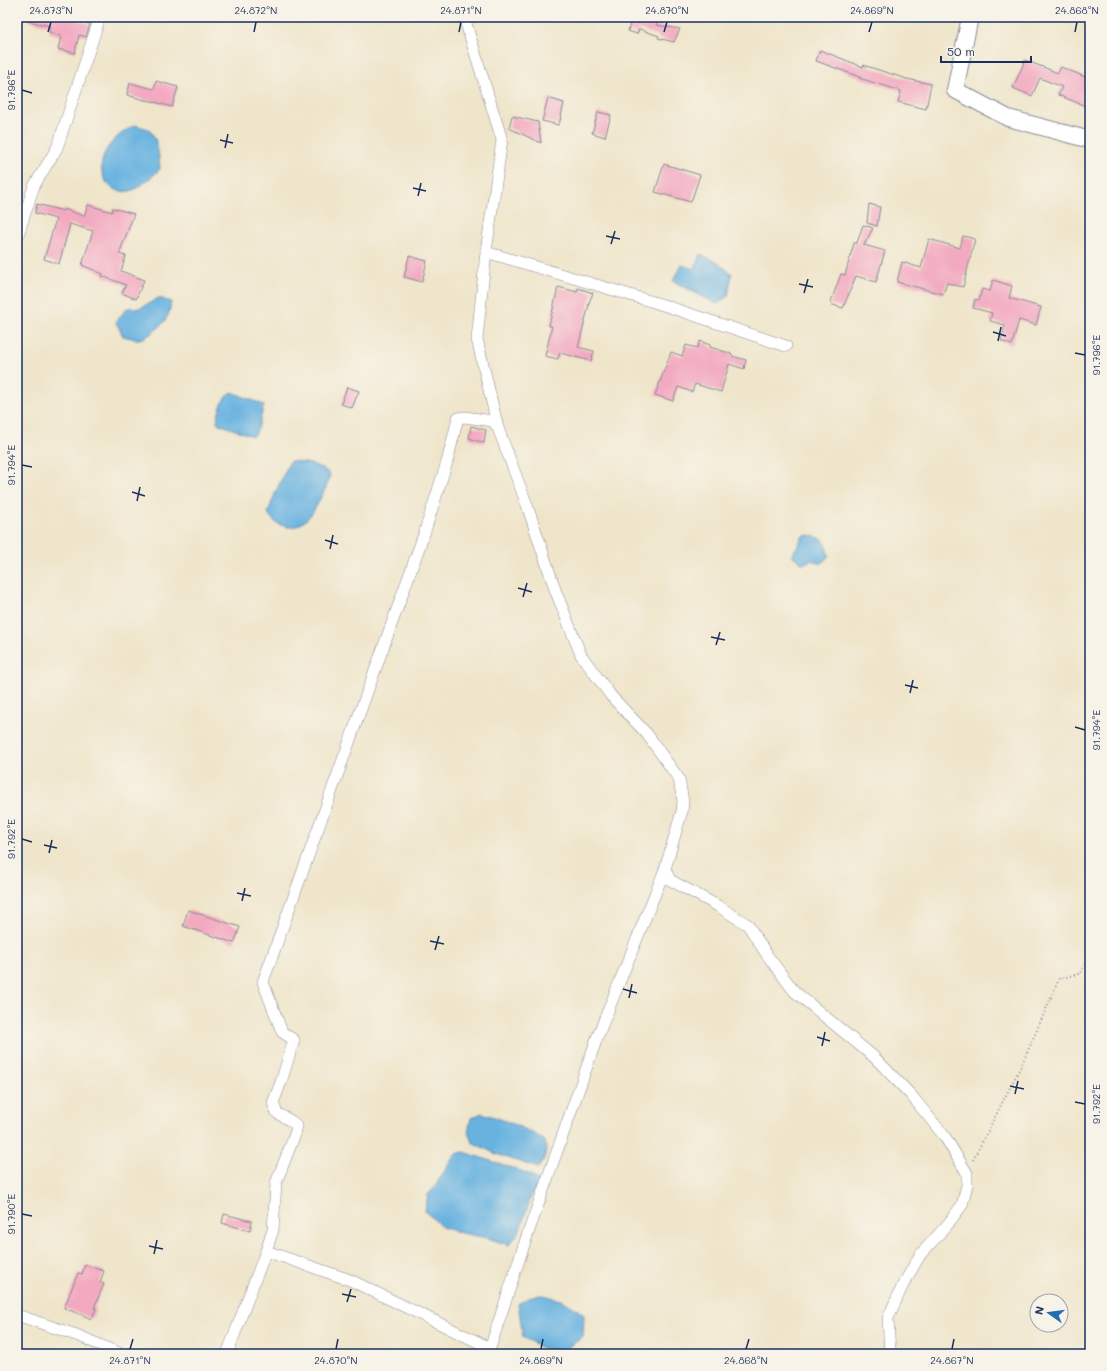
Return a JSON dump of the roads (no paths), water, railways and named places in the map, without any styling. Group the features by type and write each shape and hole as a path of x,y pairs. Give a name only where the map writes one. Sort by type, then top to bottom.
{"street":[{"path":"17,238 34,186 57,148 100,17"},
{"path":"266,1251 350,1280 489,1351 526,1239 597,1038 665,869 682,810 683,802 679,779 647,734 611,696 581,655 556,592 527,505 498,428 477,339 486,252 502,140 464,17"},
{"path":"970,17 955,90 1008,118 1090,140"},
{"path":"486,252 660,304 786,346"},
{"path":"227,1354 273,1230 276,1183 295,1134 296,1126 291,1121 277,1113 273,1102 294,1040 282,1032 263,982 424,534 458,418 465,417 493,421 498,428"},
{"path":"665,869 670,880 718,906 748,925 767,955 794,991 874,1057 911,1095 945,1138 966,1173 967,1185 962,1205 948,1224 920,1255 903,1285 888,1318 890,1354"},
{"path":"17,1315 79,1336 121,1354"}],"water":[{"path":"135,125 147,129 153,134 158,148 160,169 139,187 133,190 116,190 107,183 104,177 102,171 103,158 111,143"},
{"path":"700,254 717,262 732,274 728,296 717,304 673,281 681,265 694,269"},
{"path":"159,298 171,302 168,315 160,326 143,338 137,339 123,336 116,322 127,308 140,308"},
{"path":"232,392 264,405 255,435 252,436 217,422 224,400"},
{"path":"290,461 306,463 318,467 330,475 326,487 313,512 303,522 291,527 276,523 268,513 276,491"},
{"path":"810,535 823,539 829,556 821,564 811,560 803,564 792,555 803,536"},
{"path":"482,1113 523,1128 545,1141 545,1155 538,1168 496,1154 472,1142 468,1132 471,1118"},
{"path":"464,1152 521,1171 532,1176 539,1182 532,1194 519,1232 509,1245 442,1227 425,1211 428,1195 455,1154"},
{"path":"543,1295 565,1302 584,1315 583,1337 564,1350 542,1348 523,1337 518,1304 532,1296"}]}
